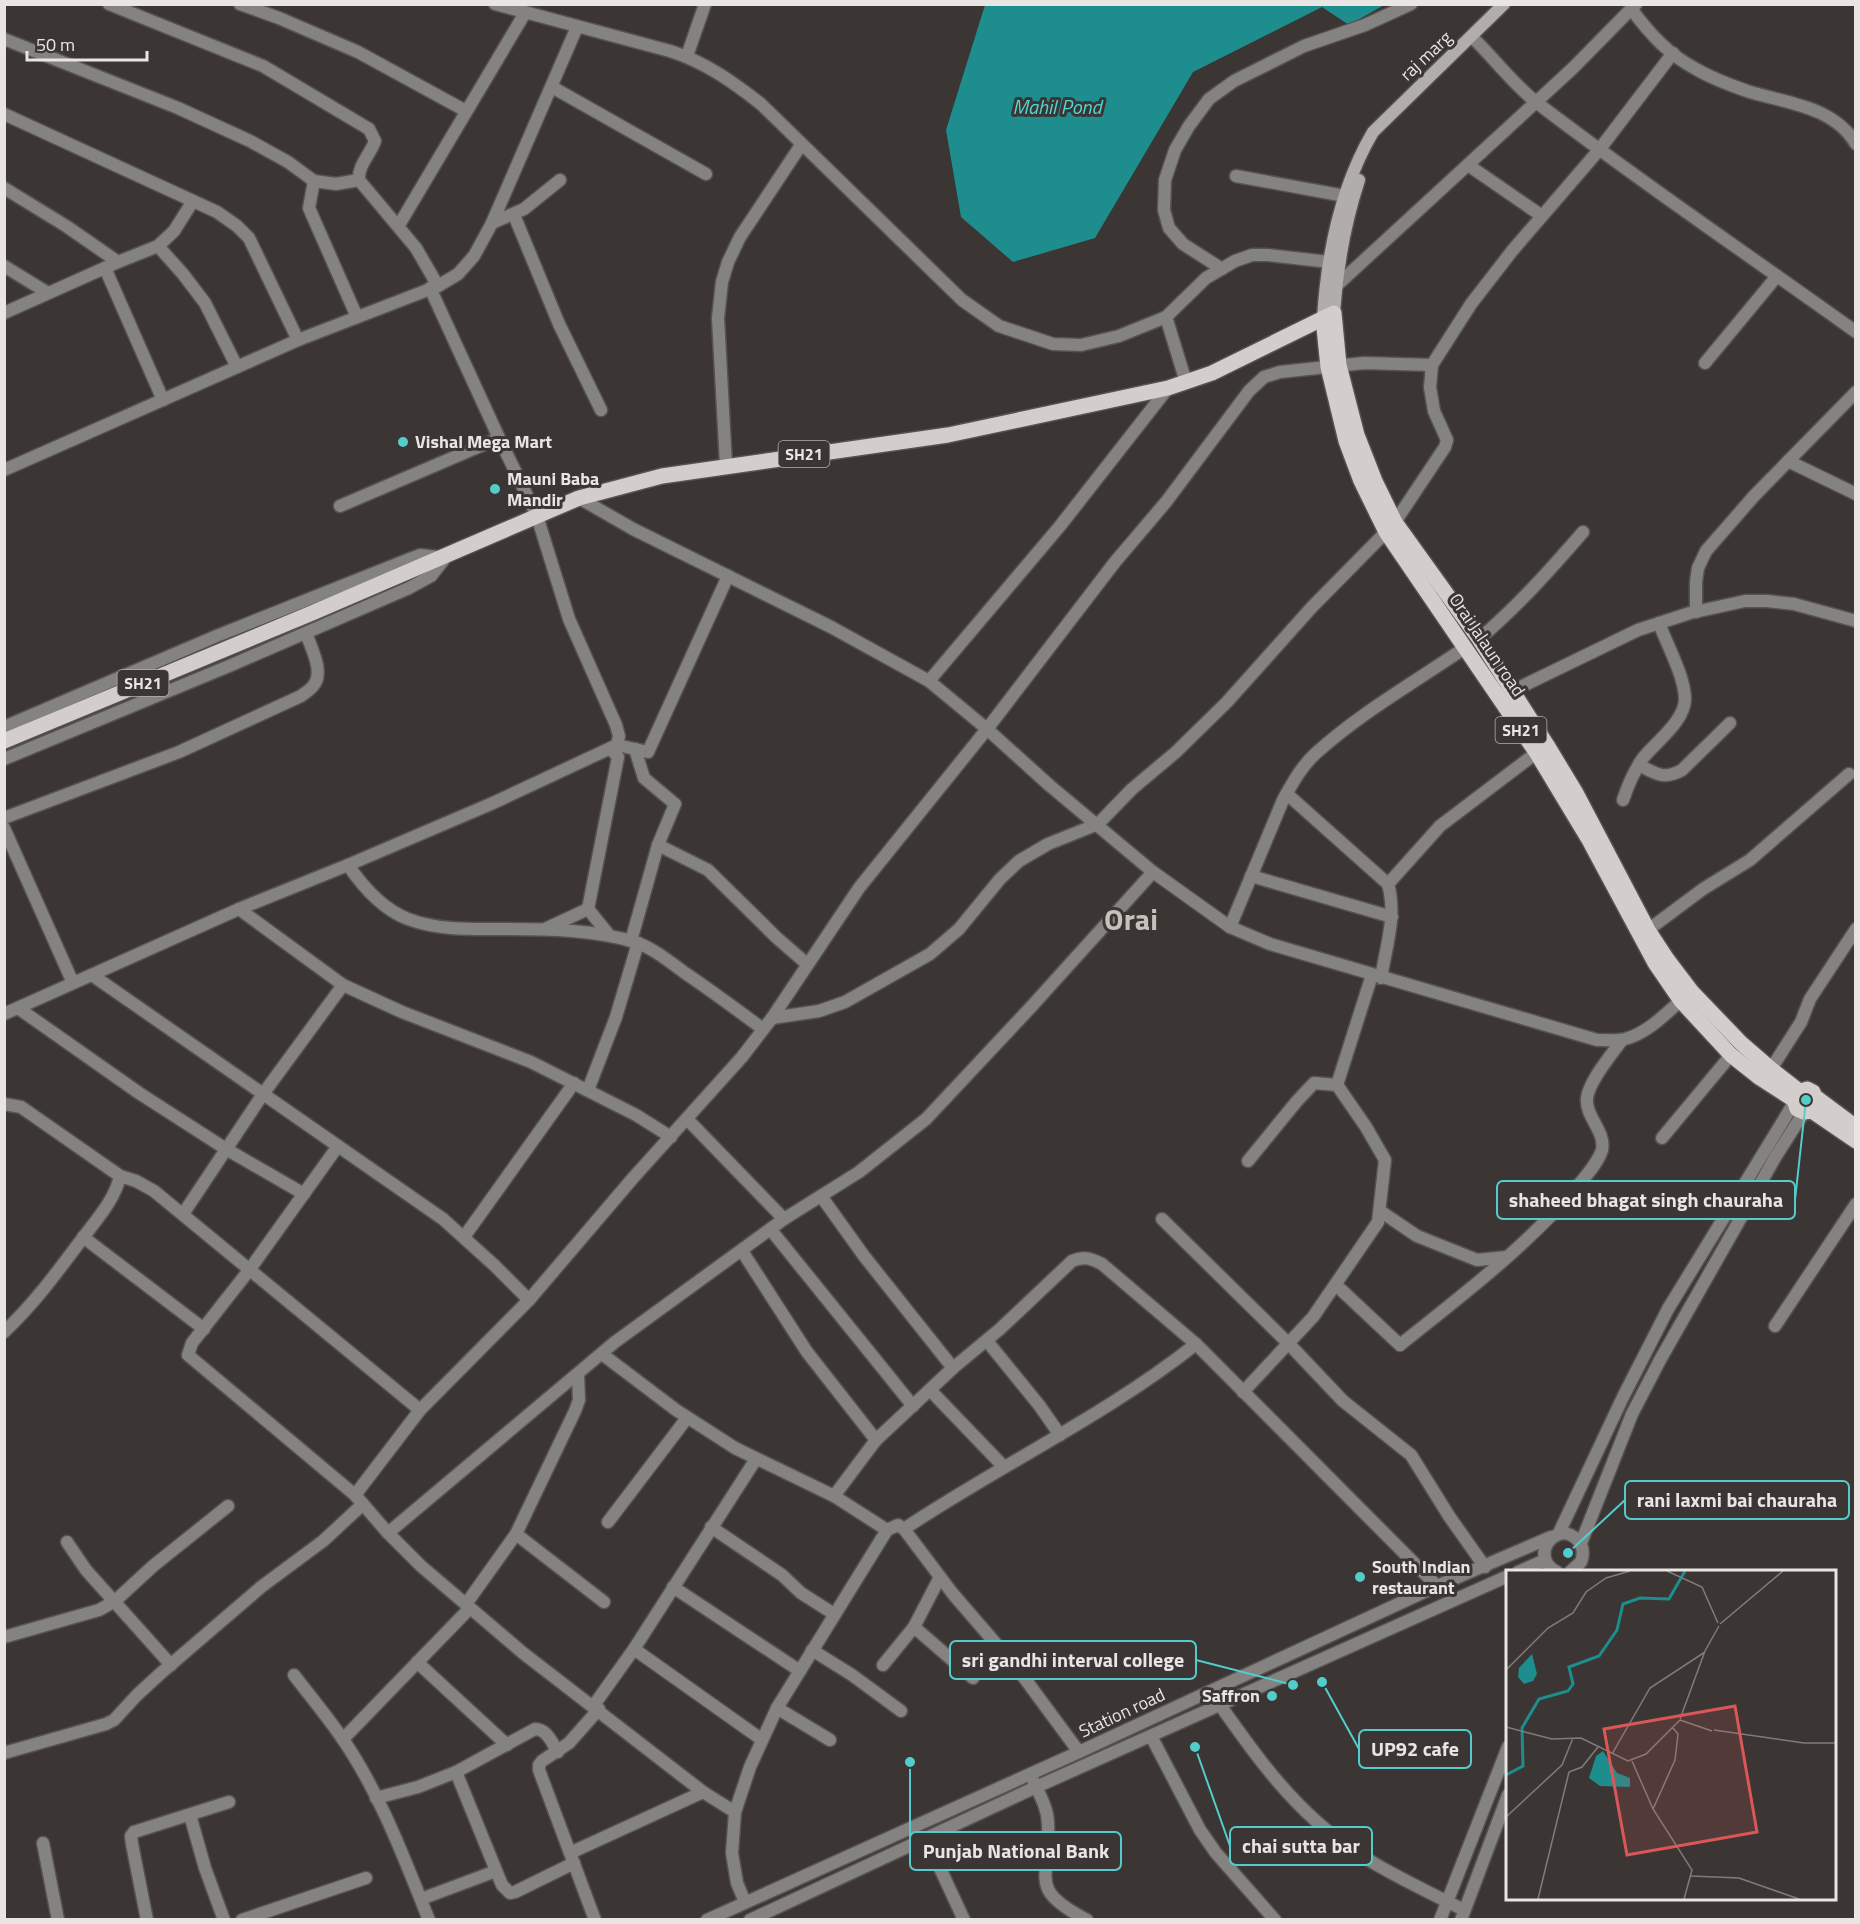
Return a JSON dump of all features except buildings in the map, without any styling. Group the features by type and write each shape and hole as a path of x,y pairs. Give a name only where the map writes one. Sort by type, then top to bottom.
{"main road":[{"name":"raj marg","path":"1334,262 1345,196 1359,155 1372,132 1504,4"},
{"path":"1329,316 1334,262 1368,156 1372,132"},
{"path":"1329,316 1336,286 1334,262"},
{"name":"SH21","path":"4,741 579,498 662,476 726,465 948,435 1168,388 1212,373 1329,316"},
{"name":"Orai Jalaun road","path":"1329,316 1333,366 1391,527 1473,643 1541,748 1667,959 1686,996 1771,1070 1803,1102"},
{"name":"Orai Jalaun road","path":"1594,837 1655,963 1686,996 1731,1055 1760,1078 1803,1102 1856,1141"},
{"path":"1803,1102 1853,1122"}],"street":[{"path":"109,4 263,66 369,129 375,141 372,152 361,165 359,180 416,248 499,438 537,516 569,619 619,736 614,747 618,757 588,909"},
{"path":"240,4 358,52 466,111"},
{"path":"495,4 687,56 731,80 761,104 962,300 999,326 1053,344 1081,345 1119,336 1166,317 1206,278 1252,255 1334,262"},
{"path":"544,18 547,4"},
{"path":"687,56 705,4"},
{"path":"1222,269 1183,244 1169,228 1164,210 1165,180 1175,150 1188,126 1209,99 1234,81 1304,46 1365,24 1411,4"},
{"path":"1336,286 1536,102 1634,7 1657,42 1695,69 1746,90 1807,107 1832,119 1850,135 1856,144"},
{"path":"399,225 525,13"},
{"path":"4,470 298,340 434,287 458,274 474,256 492,223 577,27"},
{"path":"1472,37 1536,102 1599,150 1856,332"},
{"path":"4,39 178,108 250,141 288,162 314,181 336,184 359,180"},
{"path":"772,1018 819,1011 845,1002 930,954 959,929 1000,879 1019,861 1048,844 1098,824 1132,789 1176,752 1227,702 1312,607 1391,527 1445,447 1447,440 1434,411 1430,387 1432,365 1471,304 1512,251 1599,150 1639,100 1672,53"},
{"path":"552,87 706,174"},
{"path":"4,114 217,212 237,226 249,238 298,340"},
{"path":"726,465 718,318 722,282 728,262 740,237 801,145"},
{"path":"1468,165 1542,216"},
{"path":"1236,176 1345,196"},
{"path":"492,223 524,209 560,180"},
{"path":"314,181 309,208 357,317"},
{"path":"4,188 66,226 118,262"},
{"path":"4,313 158,246 174,231 192,201"},
{"path":"514,215 559,324 601,410"},
{"path":"158,246 205,303 237,367"},
{"path":"4,266 48,293"},
{"path":"105,268 163,400"},
{"path":"1705,363 1777,276"},
{"path":"1166,317 1186,382"},
{"path":"4,1753 114,1720 137,1695 261,1587 324,1541 359,1499 420,1410 529,1300 742,1057 772,1018 859,888 987,729 1115,562 1166,502 1249,391 1264,377 1280,372 1364,363 1432,365"},
{"path":"929,681 1060,526 1168,388"},
{"path":"1696,612 1698,568 1706,551 1754,496 1856,392"},
{"path":"340,506 499,438"},
{"path":"1788,461 1856,494"},
{"path":"579,498 633,529 831,627 929,681 1153,872 1230,927 1270,944 1597,1040 1622,1040 1633,1036 1647,1029 1686,996"},
{"path":"1230,927 1293,781 1314,755 1369,712 1473,643 1502,619 1583,532"},
{"path":"4,727 219,635 407,560 420,555 444,555"},
{"path":"4,759 409,588 431,576 444,555"},
{"path":"4,1014 239,909 493,803 614,747 648,752 728,576"},
{"path":"1506,694 1638,630 1696,612 1745,601 1794,604 1856,621"},
{"path":"1623,800 1632,776 1673,725 1683,710 1685,701 1684,688 1659,623"},
{"path":"4,818 179,752 301,696 315,685 318,675 306,633"},
{"path":"1639,765 1666,777 1673,775 1682,770 1730,723"},
{"path":"1388,884 1440,826 1541,748"},
{"path":"588,1090 616,1017 658,846 675,804 644,778 635,749"},
{"path":"1648,930 1703,889 1750,860 1849,774"},
{"path":"1287,794 1388,884 1392,899 1392,917 1376,976 1337,1085"},
{"path":"4,828 73,983"},
{"path":"658,846 708,870 777,938 807,964"},
{"path":"348,865 362,885 383,904 407,919 432,926 609,935 635,942 662,956 763,1029"},
{"path":"388,1533 602,1354 784,1219 859,1172 926,1119 1153,872"},
{"path":"1251,876 1392,917"},
{"path":"239,909 343,985 531,1062 636,1115 671,1137"},
{"path":"543,930 588,909"},
{"path":"588,909 609,935"},
{"path":"1771,1070 1801,1022 1810,999 1856,928"},
{"path":"92,975 443,1219 529,1300"},
{"path":"183,1214 263,1094 343,985"},
{"path":"18,1008 139,1093 226,1149 304,1194"},
{"path":"1336,1285 1400,1346 1508,1257 1556,1211 1586,1176 1602,1150 1602,1138 1589,1111 1587,1098 1592,1084 1622,1040"},
{"path":"1662,1137 1731,1055"},
{"path":"464,1237 574,1083"},
{"path":"1248,1161 1314,1083 1337,1085"},
{"path":"1243,1392 1313,1317 1378,1222 1385,1160 1337,1085"},
{"path":"1554,1570 1545,1560 1544,1548 1555,1535 1668,1309 1803,1102"},
{"path":"1581,1543 1632,1414 1660,1360 1776,1156 1803,1102"},
{"path":"4,1104 21,1107 120,1176 136,1181 154,1191 420,1410"},
{"path":"687,1119 784,1219"},
{"path":"338,1146 204,1329 188,1355 359,1499 388,1533 421,1566 524,1653 703,1792 735,1812"},
{"path":"4,1332 44,1290 83,1238 109,1202 118,1186 120,1176"},
{"path":"821,1196 864,1256 953,1368"},
{"path":"1774,1326 1856,1204"},
{"path":"1380,1211 1417,1236 1477,1260 1508,1257"},
{"path":"1162,1219 1289,1344 1343,1401 1411,1455 1449,1516 1485,1567"},
{"path":"771,1230 913,1406"},
{"path":"83,1238 204,1329"},
{"path":"742,1251 807,1352 876,1440"},
{"path":"834,1496 876,1440 953,1368 987,1341 1072,1261 1082,1257 1091,1258 1102,1264 1196,1344 1437,1586"},
{"path":"987,1341 1039,1405 1060,1435"},
{"path":"904,1529 944,1502 1133,1391 1196,1344"},
{"path":"602,1354 687,1418 735,1448 834,1496 887,1530"},
{"path":"343,1739 468,1606 516,1534 575,1411 579,1400 578,1374"},
{"path":"930,1390 1004,1467"},
{"path":"608,1522 687,1418"},
{"path":"595,1920 539,1765 569,1743 596,1707 756,1459"},
{"path":"4,1637 83,1616 115,1600 153,1566 228,1506"},
{"path":"744,1902 737,1883 732,1853 735,1812 762,1738 777,1708 887,1530 898,1525 904,1529 940,1577 1017,1668 1079,1752"},
{"path":"711,1527 782,1575 801,1593 834,1614"},
{"path":"516,1534 604,1602"},
{"path":"1555,1535 1571,1534 1581,1543 1583,1549 1581,1562 1572,1570"},
{"name":"Station road","path":"707,1920 1079,1752 1437,1586 1555,1535"},
{"path":"67,1542 86,1570 171,1665"},
{"path":"1522,1570 1545,1560"},
{"path":"883,1665 914,1627 940,1577"},
{"name":"Station road","path":"750,1920 775,1914 926,1838 1036,1787 1506,1577"},
{"path":"673,1587 800,1671"},
{"path":"914,1627 973,1678"},
{"path":"634,1649 762,1738"},
{"path":"812,1650 852,1675 901,1711"},
{"path":"417,1662 507,1744"},
{"path":"294,1675 343,1739 376,1798 429,1920"},
{"path":"1220,1705 1261,1762 1317,1822 1376,1864 1446,1901 1463,1915 1506,1800"},
{"path":"777,1708 830,1740"},
{"path":"376,1798 418,1787 456,1772 528,1732 540,1729 545,1732 558,1752"},
{"path":"1151,1736 1200,1830 1216,1853 1275,1920"},
{"path":"1440,1920 1506,1752"},
{"path":"456,1772 502,1885 510,1893 572,1858 703,1792"},
{"path":"1030,1773 1047,1811 1046,1887 1060,1905 1081,1918"},
{"path":"147,1920 131,1836 137,1830 229,1802"},
{"path":"190,1815 224,1920"},
{"path":"926,1838 964,1920"},
{"path":"43,1843 58,1920"},
{"path":"421,1899 496,1871"},
{"path":"242,1920 366,1878"}],"water":[{"name":"Mahil Pond","path":"985,5 1384,5 1349,25 1322,7 1193,72 1095,238 1013,262 961,217 946,130"}],"place":[{"name":"Vishal Mega Mart","path":"403,442"},
{"name":"Mauni Baba Mandir","path":"495,489"},
{"name":"shaheed bhagat singh chauraha","path":"1806,1100"},
{"name":"rani laxmi bai chauraha","path":"1568,1553"},
{"name":"South Indian restaurant","path":"1360,1577"},
{"name":"UP92 cafe","path":"1322,1682"},
{"name":"sri gandhi interval college","path":"1293,1685"},
{"name":"Saffron","path":"1272,1696"},
{"name":"chai sutta bar","path":"1195,1747"},
{"name":"Punjab National Bank","path":"910,1762"}],"district":[{"name":"Orai","path":"1131,920"}]}
